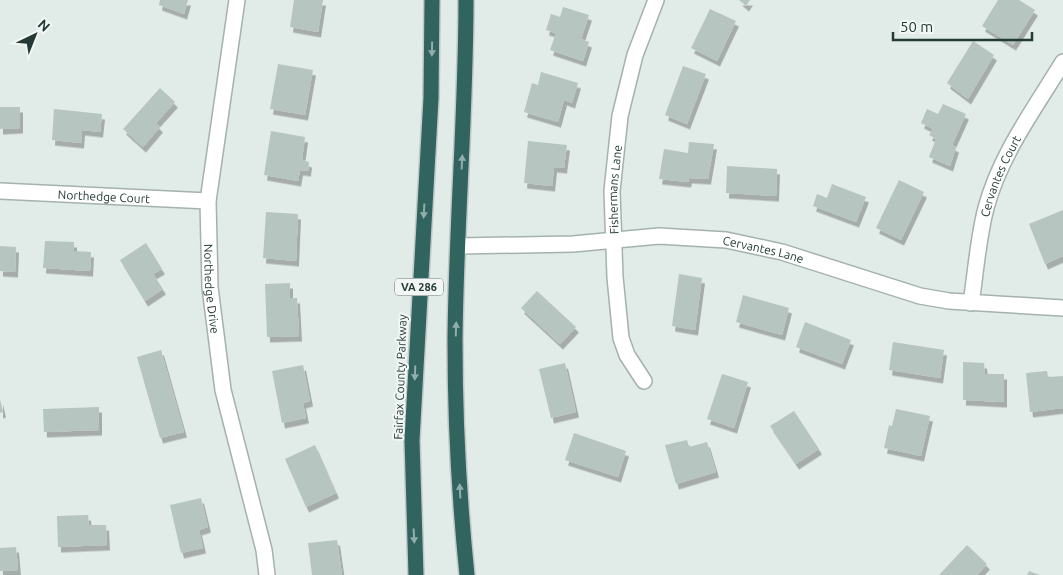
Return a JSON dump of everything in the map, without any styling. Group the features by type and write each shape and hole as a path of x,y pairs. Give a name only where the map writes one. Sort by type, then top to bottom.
{"highway":[{"name":"Fairfax County Parkway","path":"416,575 412,440 430,98 432,0"},
{"name":"VA 286","path":"466,0 466,75 459,246 456,403 467,575"}],"street":[{"name":"Northedge Drive","path":"237,0 208,201 210,287 217,358 238,453 264,550 268,575"},
{"name":"Fishermans Lane","path":"644,381 628,355 621,338 613,241 612,191 620,116 635,55 656,0"},
{"name":"Cervantes Court","path":"971,302 981,230 996,179 1009,152 1063,62"},
{"name":"Northedge Court","path":"0,191 208,201"},
{"name":"Cervantes Lane","path":"459,246 573,244 659,236 726,240 782,252 920,296 971,302 1063,308"}],"building":[{"path":"160,0 188,0 184,14 159,5"},
{"path":"294,0 323,0 318,32 290,27"},
{"path":"739,0 750,0 746,6"},
{"path":"998,0 1019,0 1035,10 1013,45 982,26"},
{"path":"563,7 589,15 581,39 589,42 583,61 550,50 556,33 546,30 551,14 560,17"},
{"path":"710,9 736,21 717,61 691,48"},
{"path":"973,41 994,55 968,99 947,83"},
{"path":"278,64 313,70 305,115 270,109"},
{"path":"683,66 706,74 687,124 665,115"},
{"path":"541,72 578,83 572,103 564,100 558,122 524,112 532,83 538,85"},
{"path":"160,88 175,102 156,123 160,127 143,147 123,129"},
{"path":"943,104 966,114 952,145 956,147 950,166 929,157 936,139 929,135 933,129 921,123 927,109 938,114"},
{"path":"0,107 20,107 20,128 0,129"},
{"path":"54,109 102,114 100,132 82,130 81,143 52,140"},
{"path":"271,131 305,137 302,160 309,162 308,171 300,170 298,181 264,175"},
{"path":"528,141 567,145 564,168 554,167 552,186 524,183"},
{"path":"689,142 714,144 708,179 689,178 688,182 659,179 664,149 688,153"},
{"path":"727,166 777,169 776,196 726,193"},
{"path":"899,180 924,192 901,240 876,228"},
{"path":"832,184 866,197 856,222 813,206 817,194 827,198"},
{"path":"1063,210 1063,256 1045,264 1029,224"},
{"path":"266,212 298,214 296,261 263,258"},
{"path":"45,241 74,242 74,251 91,252 90,271 43,268"},
{"path":"146,243 162,269 153,274 163,289 145,301 120,260"},
{"path":"0,246 16,247 15,272 0,271"},
{"path":"679,274 702,278 695,330 672,326"},
{"path":"290,283 290,298 297,298 299,336 267,337 265,284"},
{"path":"537,291 576,327 560,344 521,308"},
{"path":"743,295 789,308 782,335 736,322"},
{"path":"805,322 851,340 842,364 796,347"},
{"path":"893,342 944,350 940,378 889,370"},
{"path":"161,350 184,432 160,438 137,357"},
{"path":"963,362 984,363 985,374 1004,374 1004,402 963,400"},
{"path":"565,363 576,412 551,418 539,369"},
{"path":"303,365 310,401 303,403 306,418 282,423 272,371"},
{"path":"1047,371 1048,377 1063,376 1063,408 1030,412 1026,373"},
{"path":"722,374 748,382 734,428 707,419"},
{"path":"0,399 3,412 0,413"},
{"path":"99,407 99,430 44,432 43,409"},
{"path":"896,409 930,416 921,456 884,448 889,425 892,426"},
{"path":"794,411 819,449 796,464 770,426"},
{"path":"574,433 626,451 618,477 565,460"},
{"path":"687,440 689,447 707,442 716,472 676,484 665,445"},
{"path":"315,445 336,493 306,507 285,459"},
{"path":"201,498 208,527 199,530 203,548 181,553 170,505"},
{"path":"88,515 89,525 106,525 107,545 58,547 57,516"},
{"path":"337,540 342,575 312,575 308,543"},
{"path":"967,545 987,564 977,575 939,575"},
{"path":"16,547 18,570 0,571 0,548"},
{"path":"1029,571 1040,575 1027,575"}]}
